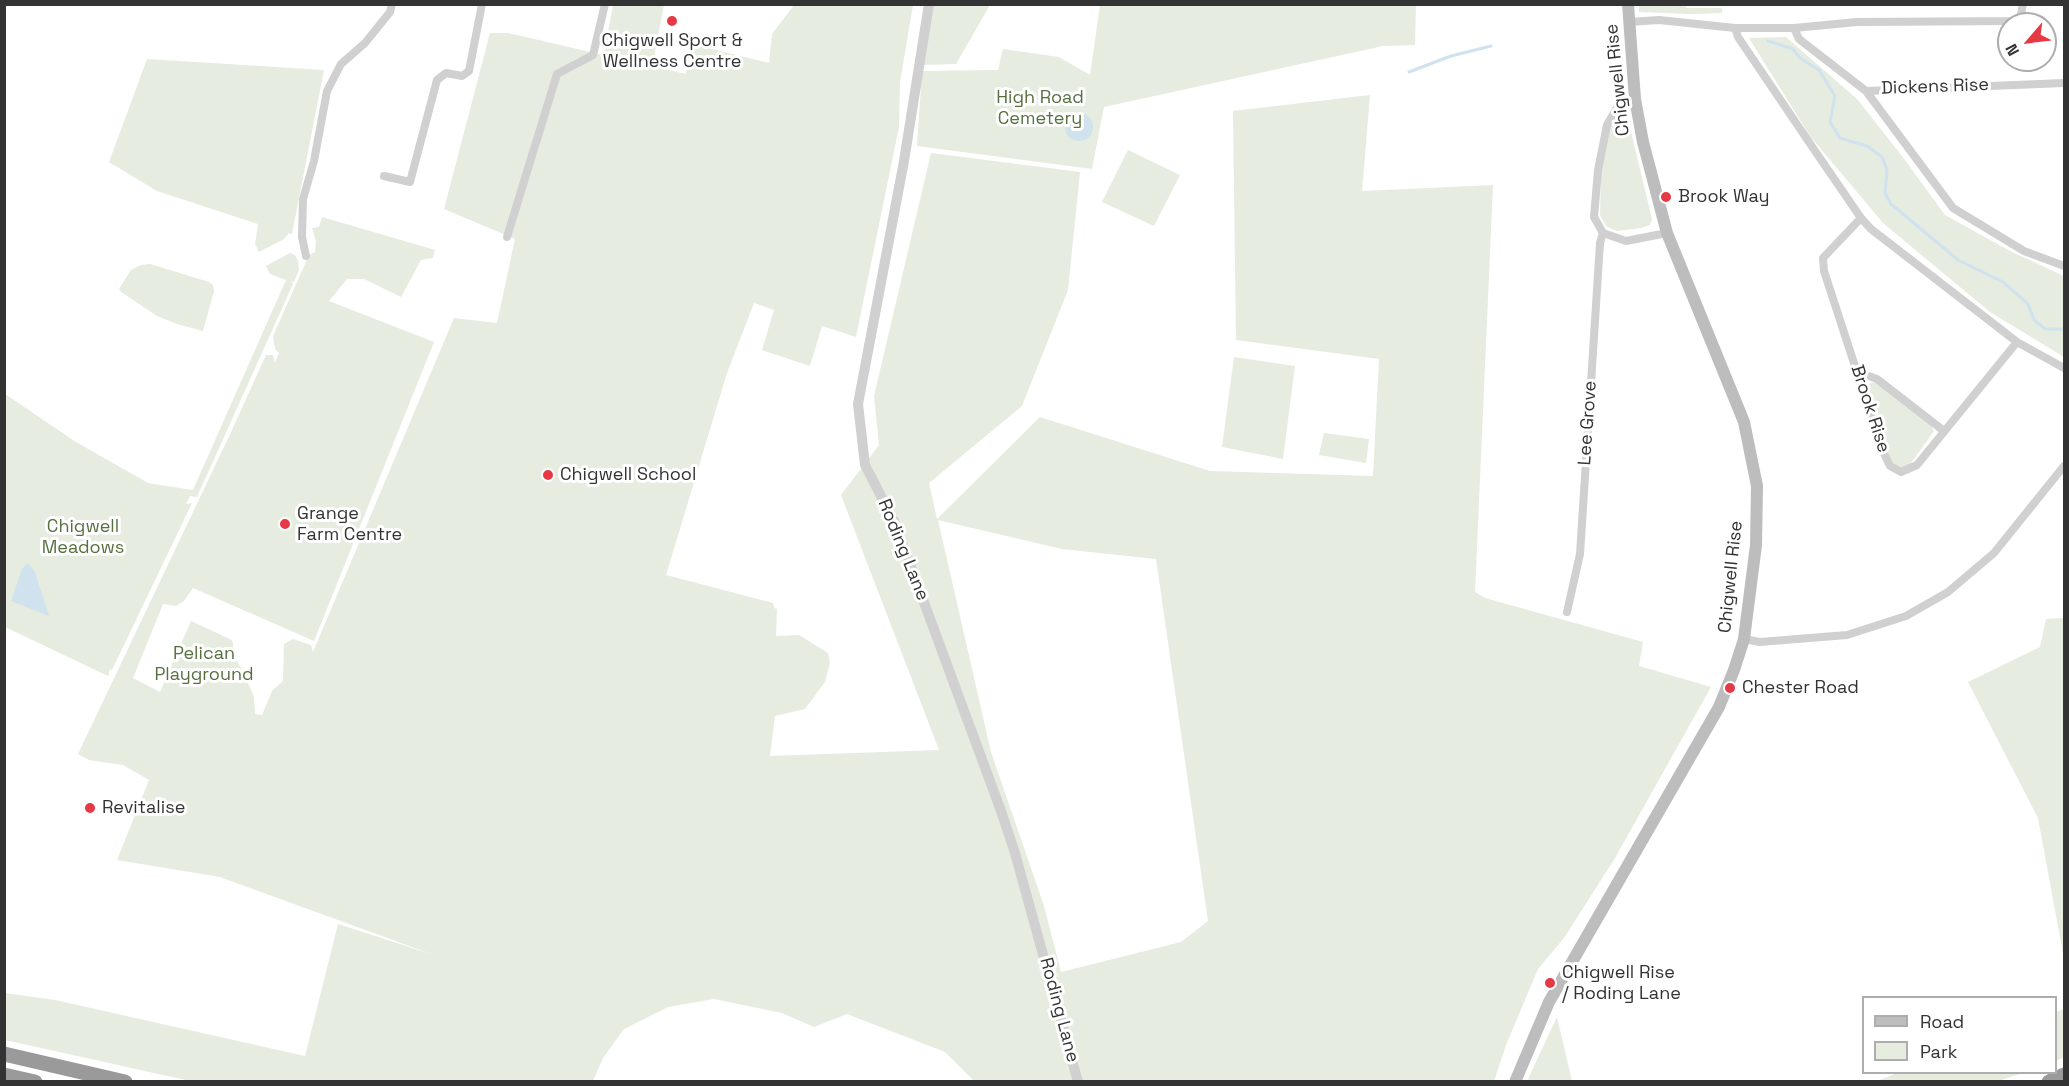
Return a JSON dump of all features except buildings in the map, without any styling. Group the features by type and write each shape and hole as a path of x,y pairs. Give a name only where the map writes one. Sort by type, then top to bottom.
{"highway":[{"path":"4,1054 125,1082"},
{"path":"4,1075 35,1082"},
{"path":"2049,1082 2064,1076"}],"main road":[{"name":"Chigwell Rise","path":"1515,1082 1549,1002 1719,706 1744,639 1756,545 1756,486 1744,422 1667,233 1643,142 1635,99 1628,4"}],"street":[{"path":"306,256 302,237 303,199 314,161 327,91 341,64 364,43 390,12 392,4"},
{"path":"384,176 410,182 437,80 447,73 462,76 470,71 482,4"},
{"path":"507,237 557,74 593,55 605,4"},
{"name":"Roding Lane","path":"929,4 904,161 858,405 865,465 894,521 1001,811 1015,853 1078,1082"},
{"path":"1629,22 1659,20 1735,28 1794,28 1857,22 2015,21 2020,19 2023,4"},
{"path":"1735,28 1738,37 1861,218 1871,229 2017,342 2064,368"},
{"name":"Dickens Rise","path":"1794,28 1799,39 1866,91 2064,83"},
{"path":"1866,91 1953,208 2024,251 2064,266"},
{"name":"Lee Grove","path":"1567,612 1580,554 1600,243 1603,233 1594,217 1598,170 1607,125 1618,106 1635,99"},
{"name":"Brook Rise","path":"1861,218 1823,258 1824,271 1882,449 1890,466 1901,472 1917,465 2017,342"},
{"path":"1603,233 1626,241 1667,233"},
{"path":"1858,372 1877,378 1944,431"},
{"path":"1744,639 1760,642 1847,635 1906,615 1948,592 1994,553 2064,466"}],"green space":[{"path":"1685,4 1686,8 1722,8 1722,13 1639,12 1639,5"},
{"path":"613,5 664,5 653,63 604,53"},
{"name":"Pelican Playground","path":"794,5 913,5 900,82 899,127 856,337 822,326 810,366 762,350 774,310 754,303 727,373 666,575 773,603 774,608 777,609 776,636 799,635 828,653 830,663 825,682 805,709 775,716 770,756 939,750 841,495 879,445 874,396 931,153 1080,172 1068,290 1022,406 929,483 937,519 1040,417 1210,471 1373,476 1379,359 1236,340 1233,111 1370,95 1362,191 1493,185 1475,592 1485,598 1643,642 1639,666 1711,687 1615,858 1564,938 1538,969 1506,1045 1494,1081 974,1081 945,1052 847,1014 814,1027 782,1013 714,999 668,1007 624,1029 603,1058 593,1081 190,1081 5,1040 5,993 55,1000 305,1056 338,924 434,955 220,877 117,860 149,780 123,765 89,760 78,754 266,355 273,355 275,363 279,353 275,349 273,336 309,255 315,252 316,241 312,228 319,227 322,217 435,250 433,258 421,260 401,297 364,279 347,279 329,301 434,342 314,641 193,588 184,601 176,606 163,604 133,678 160,692 191,621 232,640 236,660 254,697 255,714 262,715 272,691 283,681 284,644 293,639 311,645 313,652 454,318 497,323 515,239 444,209 490,33 508,33 686,74 692,44 769,63 772,34","holes":["938,520 1062,549 1156,559 1208,921 1181,942 1061,972 1044,906 991,752"]},
{"path":"933,5 990,5 956,64 922,65"},
{"name":"High Road Cemetery","path":"1100,5 1416,5 1415,45 1383,46 1104,107 1092,169 917,146 922,71 998,70 1003,49 1059,57 1090,75"},
{"path":"1786,37 1857,99 1945,215 2010,251 2064,276 2064,357 1990,312 1883,223 1810,136 1749,38"},
{"path":"147,59 324,70 292,234 289,233 284,239 259,252 255,244 258,224 157,191 109,162"},
{"path":"1619,111 1626,111 1652,219 1650,225 1617,231 1606,226 1600,215 1601,173 1609,127"},
{"path":"1128,150 1180,175 1154,226 1102,202"},
{"name":"Chigwell Meadows","path":"290,253 295,255 298,261 299,270 294,282 291,282 293,284 197,497 190,496 186,504 192,503 108,676 5,627 5,394 76,442 148,483 193,490 286,280 270,274 266,266"},
{"path":"150,264 213,285 214,291 203,331 157,316 121,292 119,289 131,270"},
{"path":"1234,357 1295,366 1283,459 1222,447"},
{"path":"1875,382 1930,423 1934,431 1908,467 1899,469 1890,466 1862,386"},
{"path":"1324,433 1369,439 1366,463 1319,455"},
{"path":"2064,618 2064,959 2038,818 1968,682 2040,647 2046,619"},
{"path":"2064,1009 2064,1057 2057,1060 2057,1012"},
{"path":"1557,1017 1572,1081 1528,1081 1529,1077"},
{"path":"1895,1074 2020,1074 1998,1081 1877,1081"}],"water":[{"path":"1079,113 1089,117 1093,127 1089,137 1079,141 1069,137 1065,127 1069,117"},
{"path":"28,563 35,572 49,616 11,601 22,569"}],"waterway":[{"path":"1768,41 1793,49 1800,58 1819,70 1835,96 1830,122 1840,138 1867,146 1882,157 1887,170 1885,193 1891,204 1958,260 2003,282 2028,304 2034,320 2045,329 2064,329"},
{"path":"1409,72 1451,56 1491,46"}],"place":[{"name":"Chigwell Sport & Wellness Centre","path":"672,21"},
{"name":"Brook Way","path":"1666,197"},
{"name":"Chigwell School","path":"548,475"},
{"name":"Grange Farm Centre","path":"285,524"},
{"name":"Chester Road","path":"1730,688"},
{"name":"Revitalise","path":"90,808"},
{"name":"Chigwell Rise / Roding Lane","path":"1550,983"}]}
